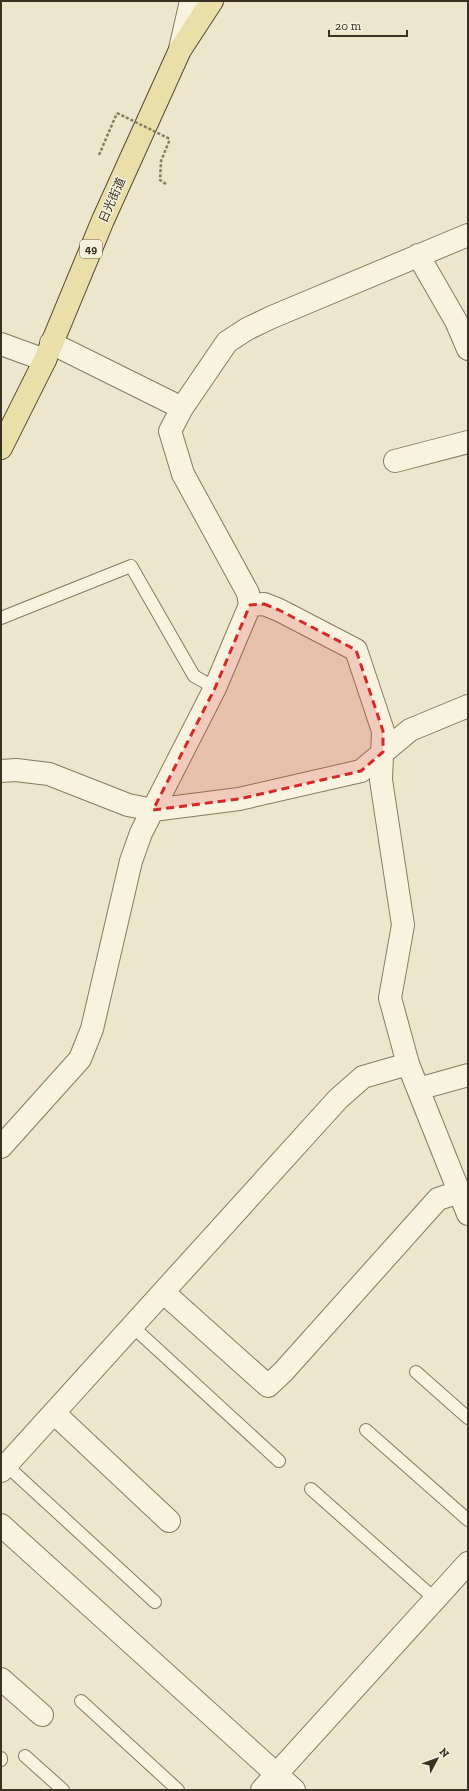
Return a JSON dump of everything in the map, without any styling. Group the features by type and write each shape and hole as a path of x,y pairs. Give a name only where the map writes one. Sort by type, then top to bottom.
{"main road":[{"name":"日光街道","path":"1,448 48,352 103,220 180,50 212,1"}],"street":[{"path":"180,50 190,1"},
{"path":"1,1147 80,1060 92,1029 131,862 141,833 215,688 250,605 248,593 183,474 170,431 182,408 227,342 247,329 468,235"},
{"path":"418,255 456,321 468,349"},
{"path":"1,344 48,352 182,408"},
{"path":"395,461 468,442"},
{"path":"250,605 264,604 279,610 356,650 383,731 381,780 403,925 390,998 408,1064 468,1214"},
{"path":"1,771 16,770 49,774 128,805 153,810 239,799 361,771 410,730 468,706"},
{"path":"4,1468 338,1099 363,1077 408,1064"},
{"path":"418,1089 468,1075"},
{"path":"163,1292 268,1386 438,1199 459,1192"},
{"path":"54,1413 169,1521"},
{"path":"1,1525 269,1782 294,1790"},
{"path":"269,1782 468,1563"},
{"path":"1,1679 42,1715"}],"lane":[{"path":"1,618 131,566 194,676 215,688"},
{"path":"133,1327 279,1460"},
{"path":"416,1372 468,1418"},
{"path":"366,1430 468,1520"},
{"path":"4,1468 155,1602"},
{"path":"311,1489 435,1599"},
{"path":"81,1701 178,1790"},
{"path":"25,1756 63,1790"}],"path":[{"path":"99,155 118,114 170,139 161,161 160,180 166,184"}],"highlighted area":[{"path":"264,604 279,610 356,650 383,731 383,752 361,771 239,799 153,810 215,688 250,605"}]}
